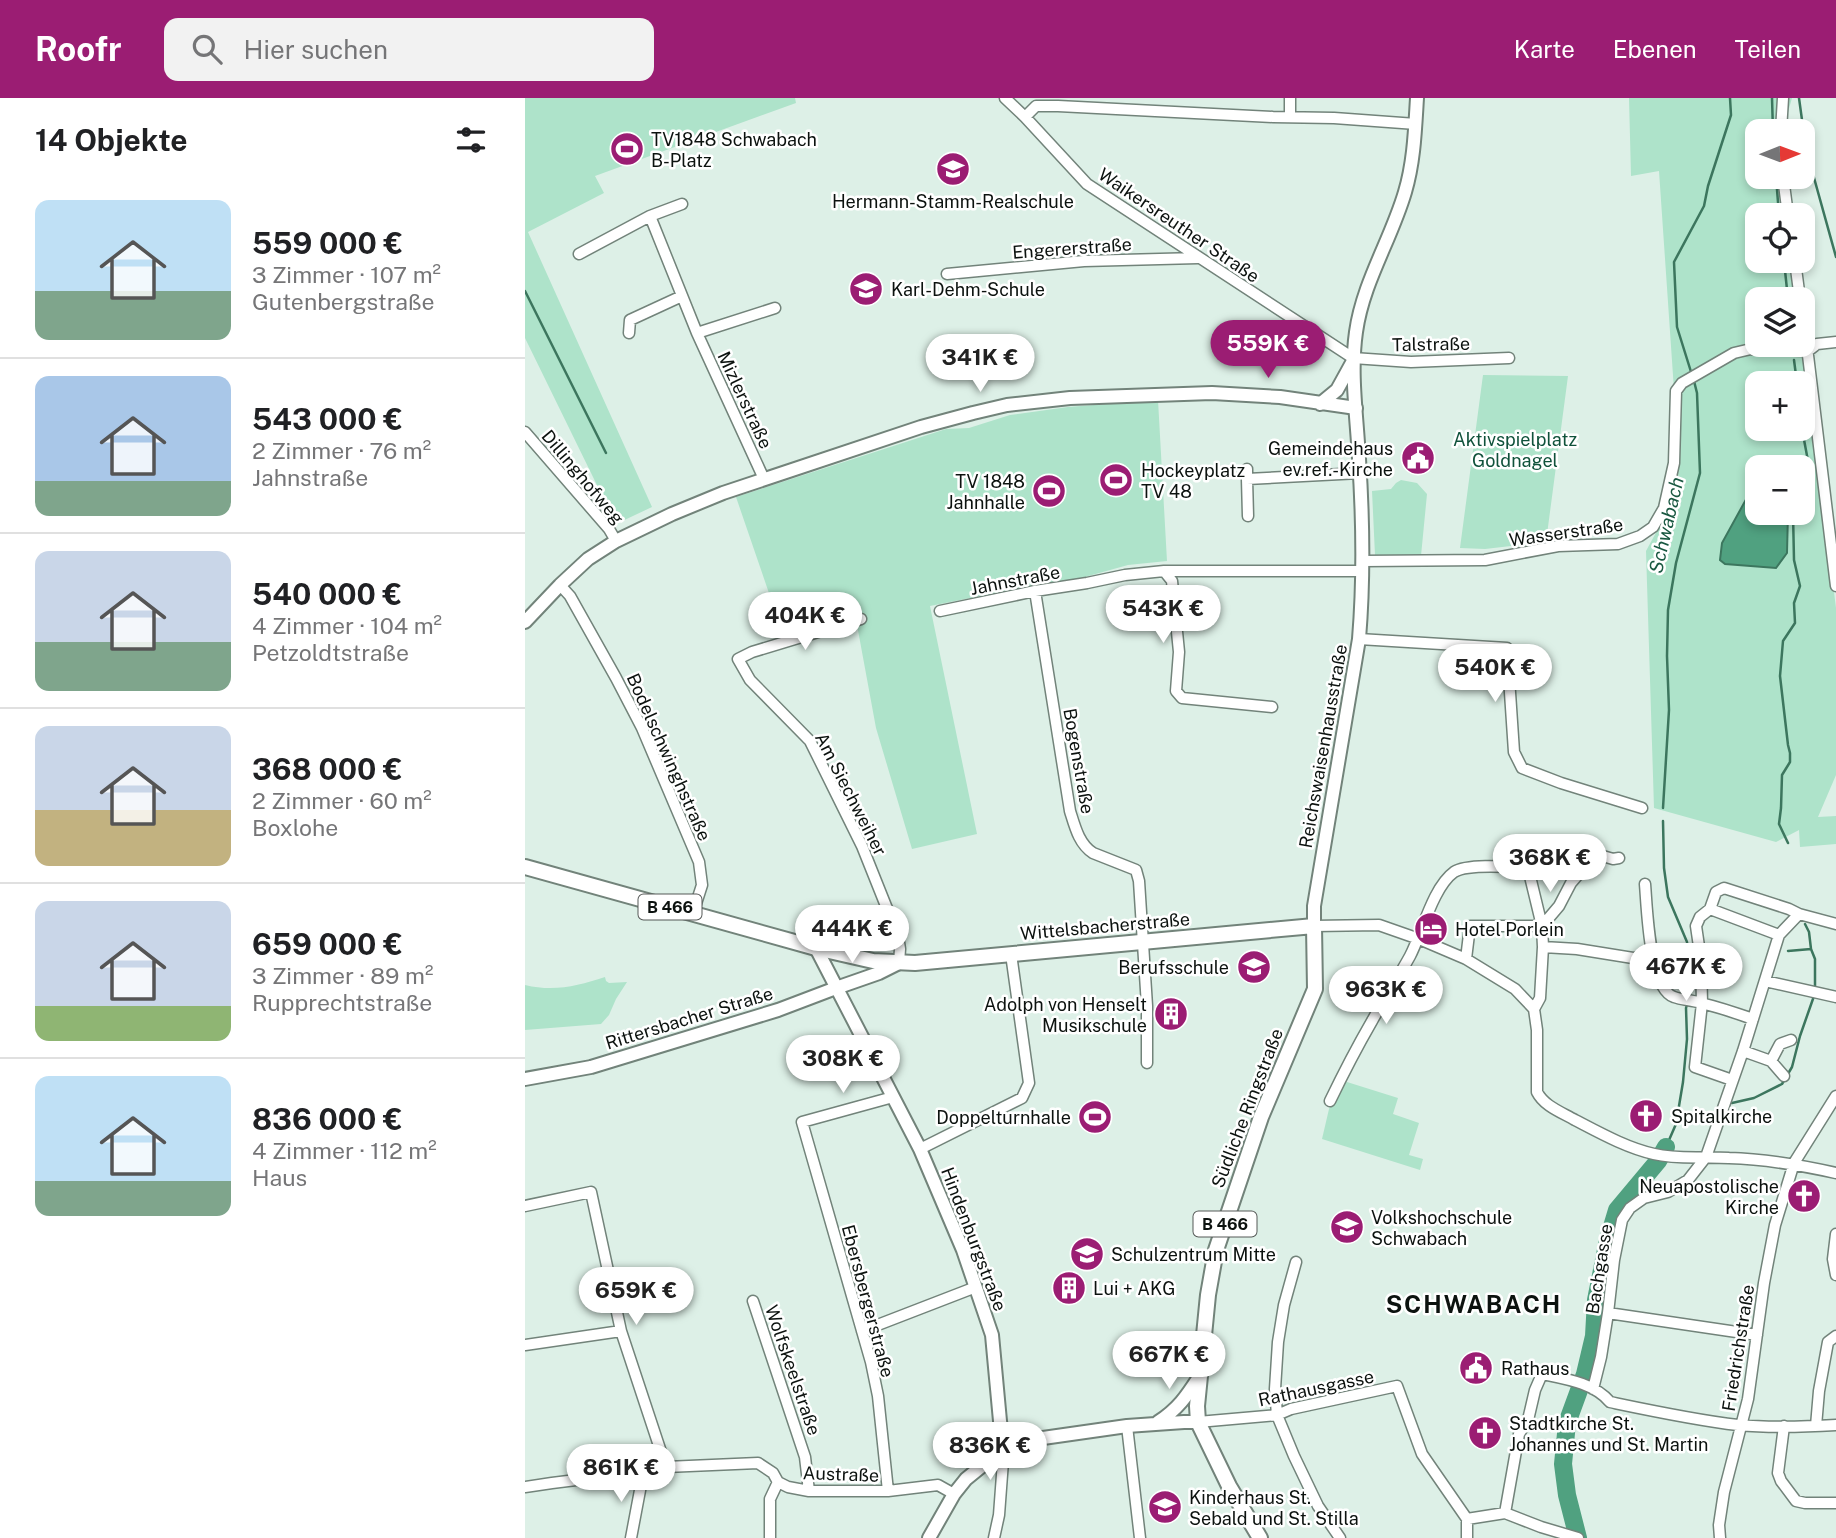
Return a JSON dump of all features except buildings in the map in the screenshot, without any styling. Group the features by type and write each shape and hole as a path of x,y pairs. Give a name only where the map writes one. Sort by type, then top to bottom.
{"main road":[{"name":"B 466","path":"525,867 815,948 873,961 899,963"},
{"name":"Wittelsbacherstraße","path":"899,963 1314,926"},
{"name":"Südliche Ringstraße","path":"1260,1538 1229,1486 1198,1422 1196,1406 1208,1295 1216,1250 1261,1117 1315,989 1314,926"}],"street":[{"name":"Waikersreuther Straße","path":"1005,98 1087,184 1353,360"},
{"path":"1290,98 1290,117"},
{"path":"1320,404 1337,390 1353,360 1356,328 1364,299 1405,192 1412,157 1417,98"},
{"path":"1782,119 1783,98"},
{"path":"1025,117 1036,106 1058,102 1416,124"},
{"path":"579,254 650,216 682,204"},
{"name":"Mizlerstraße","path":"650,216 697,333 764,479"},
{"name":"Engererstraße","path":"947,274 1084,261 1199,258"},
{"path":"629,333 630,320 682,296"},
{"name":"Mizlerstraße","path":"697,333 775,308"},
{"name":"Wasserstraße","path":"1815,346 1836,342"},
{"name":"Wasserstraße","path":"1363,566 1485,560 1558,546 1618,544 1640,536 1654,527 1664,508 1674,463 1676,391 1682,383 1698,373 1734,353 1745,350"},
{"path":"1809,357 1836,586"},
{"name":"Talstraße","path":"1353,360 1411,362 1509,358"},
{"name":"Reichswaisenhausstraße","path":"1314,926 1314,906 1359,639 1363,566 1353,360"},
{"path":"525,622 588,559 616,541 723,493 921,427 1007,405 1070,398 1212,393 1280,397 1356,408"},
{"name":"Dillinghofweg","path":"525,432 609,529 616,541"},
{"path":"1248,516 1247,474 1360,473"},
{"path":"1164,571 1363,566"},
{"path":"1164,571 1172,581 1178,640 1176,691 1182,698 1272,706"},
{"name":"Jahnstraße","path":"940,611 1035,591 1164,571"},
{"name":"Bodelschwinghstraße","path":"560,585 570,596 642,728 699,862 702,885 694,914"},
{"name":"Bogenstraße","path":"1035,591 1070,811 1077,833 1087,849 1136,870 1142,943"},
{"name":"Am Siechweiher","path":"861,618 738,659 750,680 810,741 862,846 898,936 899,963"},
{"path":"1359,639 1507,648 1514,752 1522,768 1560,783 1641,808"},
{"path":"1466,958 1470,926 1542,926 1559,906 1571,883 1597,854 1619,858"},
{"path":"1534,1009 1540,998 1543,947 1542,926 1528,868 1533,858 1565,863"},
{"path":"1329,1101 1419,939 1426,916 1441,887 1452,874 1462,868 1528,868"},
{"path":"1645,884 1651,957 1668,993 1673,997 1753,1019"},
{"path":"1732,1080 1695,1067 1701,960 1696,926 1700,917 1710,909 1716,892 1724,888 1836,924"},
{"path":"1710,909 1779,934"},
{"path":"1706,1157 1743,1051 1779,934 1799,914"},
{"path":"1314,926 1379,925 1466,958 1515,989 1534,1009 1538,1030 1537,1092 1540,1099 1616,1141 1654,1154 1687,1158 1769,1160 1836,1173"},
{"path":"1142,943 1147,1063"},
{"path":"1543,947 1577,949 1633,958 1651,957"},
{"name":"Hindenburgstraße","path":"815,948 920,1149 963,1250 992,1335 1004,1448"},
{"path":"920,1149 1022,1098 1029,1083 1011,954"},
{"name":"Rittersbacher Straße","path":"525,1079 591,1067 778,1010 899,963"},
{"path":"1765,981 1836,998"},
{"path":"1771,1061 1780,1044 1791,1040"},
{"path":"1743,1051 1771,1061 1784,1076"},
{"name":"Friedrichstraße","path":"1720,1538 1719,1525 1724,1492 1748,1399 1775,1225 1794,1163 1836,1096"},
{"name":"Ebersbergerstraße","path":"888,1491 878,1396 871,1362 802,1122 893,1097"},
{"name":"Bachgasse","path":"1591,1388 1601,1357 1622,1220 1629,1208 1644,1198 1679,1187 1706,1157"},
{"path":"525,1206 590,1192 621,1331 666,1466"},
{"path":"1836,1234 1833,1259 1836,1275"},
{"path":"1296,1262 1284,1305 1278,1342 1275,1389 1277,1415 1293,1456 1318,1506 1340,1538"},
{"path":"862,1331 976,1287"},
{"name":"Wolfskeelstraße","path":"753,1301 805,1457 809,1491"},
{"path":"1608,1313 1757,1335"},
{"path":"525,1346 621,1331"},
{"path":"1816,1426 1828,1342 1836,1336"},
{"path":"1505,1513 1518,1434 1528,1420 1542,1374 1591,1388 1610,1402 1678,1416 1741,1425 1836,1425"},
{"path":"1156,1423 1174,1411 1199,1376"},
{"name":"Rathausgasse","path":"1198,1422 1277,1415 1291,1409 1397,1386 1422,1454 1467,1519"},
{"path":"929,1538 954,1493 966,1479 1004,1448 1023,1441 1127,1426 1198,1422"},
{"path":"1127,1426 1140,1538"},
{"path":"1784,1426 1778,1473 1787,1489 1796,1501 1836,1503"},
{"path":"995,1538 1004,1448"},
{"name":"Austraße","path":"525,1488 666,1466 758,1463 787,1487 809,1491 888,1491 938,1485 954,1493"},
{"path":"631,1538 641,1485 640,1472"},
{"path":"771,1538 770,1499 778,1482"},
{"path":"1467,1538 1467,1519 1505,1513 1541,1527 1551,1534 1578,1538"}],"green space":[{"path":"525,98 795,98 796,103 595,176 604,193 528,232 652,507 616,524 525,338"},
{"path":"1629,98 1792,98 1786,119 1745,119 1745,189 1790,189 1792,203 1745,203 1745,273 1798,273 1800,287 1745,287 1745,357 1805,357 1806,371 1745,371 1745,441 1815,441 1836,608 1836,775 1818,817 1836,816 1836,844 1800,847 1799,830 1776,842 1654,808 1646,551 1671,505 1674,390 1659,171 1631,176"},
{"name":"Aktivspielplatz Goldnagel","path":"1483,375 1568,376 1546,542 1485,549 1460,548"},
{"path":"1158,400 1167,561 1128,565 1074,580 930,606 977,834 912,849 876,728 855,614 782,631 736,497 946,429 969,428 1010,415 1068,407"},
{"path":"1401,480 1417,483 1427,494 1421,556 1375,555 1372,491 1391,489"},
{"path":"605,977 609,983 627,982 601,1024 525,1030 525,985 566,987"},
{"path":"1347,1082 1398,1098 1393,1114 1419,1123 1409,1155 1423,1159 1420,1170 1322,1139 1329,1109 1340,1084"}],"shaded area":[{"path":"1745,501 1745,525 1788,525 1787,553 1776,568 1725,564 1720,560 1722,543"}],"waterway":[{"name":"Schwabach","path":"1692,375 1677,327 1674,262 1704,206 1731,115 1730,98"},
{"path":"1772,98 1773,119"},
{"path":"1799,98 1806,149 1836,257"},
{"path":"1777,189 1778,203"},
{"path":"1785,273 1787,287"},
{"path":"525,291 606,453"},
{"path":"1794,360 1795,371"},
{"name":"Schwabach","path":"1663,808 1669,710 1668,610 1676,563 1700,473 1697,393 1694,381"},
{"path":"1804,441 1807,455"},
{"path":"1788,843 1779,824 1782,775 1790,762 1780,676 1783,641 1795,623 1794,603 1800,586 1794,560 1793,525"},
{"name":"Schwabach","path":"1663,821 1668,897 1687,942 1690,975 1683,1082 1676,1124 1666,1147"},
{"path":"1805,924 1815,959 1815,989"},
{"path":"1788,951 1811,949"},
{"path":"1732,1103 1754,1098 1782,1084 1792,1067 1814,996"},
{"name":"Schwabach","path":"1578,1538 1567,1495 1563,1464 1567,1423 1585,1374 1594,1336 1596,1300 1608,1240 1617,1210 1658,1161 1666,1147"}],"place":[{"name":"TV1848 Schwabach B-Platz","path":"627,149"},
{"name":"Hermann-Stamm-Realschule","path":"953,169"},
{"name":"Karl-Dehm-Schule","path":"866,289"},
{"name":"Gemeindehaus ev.ref.-Kirche","path":"1418,458"},
{"name":"Hockeyplatz TV 48","path":"1116,480"},
{"name":"TV 1848 Jahnhalle","path":"1049,491"},
{"name":"Hotel Porlein","path":"1431,929"},
{"name":"Berufsschule","path":"1254,967"},
{"name":"Adolph von Henselt Musikschule","path":"1171,1014"},
{"name":"Spitalkirche","path":"1646,1116"},
{"name":"Doppelturnhalle","path":"1095,1117"},
{"name":"Neuapostolische Kirche","path":"1804,1196"},
{"name":"Volkshochschule Schwabach","path":"1347,1227"},
{"name":"Schulzentrum Mitte","path":"1087,1254"},
{"name":"Lui + AKG","path":"1069,1288"},
{"name":"Rathaus","path":"1476,1368"},
{"name":"Stadtkirche St. Johannes und St. Martin","path":"1485,1433"},
{"name":"Kinderhaus St. Sebald und St. Stilla","path":"1165,1507"}],"district":[{"name":"SCHWABACH","path":"1474,1304"}]}
